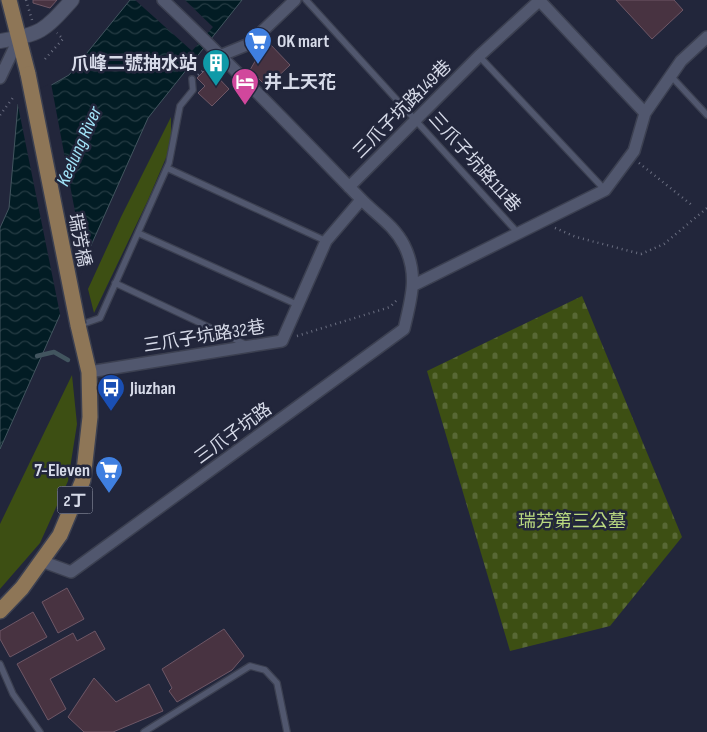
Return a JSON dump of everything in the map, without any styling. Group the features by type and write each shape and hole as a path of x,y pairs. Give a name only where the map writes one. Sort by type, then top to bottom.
{"main road":[{"name":"2丁","path":"9,0 19,38"},
{"name":"瑞芳橋","path":"19,38 28,74 78,325"},
{"name":"2丁","path":"0,612 22,588 60,535 83,480 90,417 89,372 78,325"}],"street":[{"path":"0,41 37,33 48,26 72,0"},
{"name":"三爪子坑路","path":"41,561 71,572 404,330 414,285 404,245 386,221 361,200 222,55 162,0"},
{"path":"222,55 249,44 295,0"},
{"path":"540,0 645,113"},
{"name":"三爪子坑路149巷","path":"349,187 479,56 540,0"},
{"path":"0,78 19,38"},
{"path":"414,285 605,190 634,151 645,113 670,75 681,61 705,43"},
{"name":"三爪子坑路32巷","path":"89,372 282,341 296,304 326,241 361,200"}],"lane":[{"name":"三爪子坑路111巷","path":"306,0 519,234"},
{"path":"479,56 605,190"},
{"path":"670,75 707,115"},
{"path":"78,325 100,318 167,168 180,106 193,90 192,79"},
{"path":"167,168 326,241"},
{"path":"138,233 296,304"},
{"path":"116,283 249,346"},
{"path":"0,664 13,694 40,732"},
{"path":"144,732 250,666 265,670 277,684 287,732"}],"path":[{"path":"26,0 37,33"},
{"path":"45,59 63,39"},
{"path":"192,79 222,55"},
{"path":"0,115 15,95"},
{"path":"630,156 693,206"},
{"path":"542,222 576,236 642,254 664,244 707,208"},
{"path":"282,341 390,307 414,285"}],"green space":[{"path":"171,117 171,146 148,200 94,313 88,289 121,217"},
{"name":"瑞芳第三公墓","path":"582,296 682,537 610,626 510,651 427,371"},
{"path":"72,375 77,424 68,481 40,543 0,589 0,524"}],"water":[{"name":"Keelung River","path":"130,0 242,0 148,118 0,449 0,228 9,208 18,104 69,75"}],"pier":[{"path":"135,0 185,0 213,27 192,51"},
{"path":"51,83 85,265 61,319 17,101"}],"building":[{"path":"33,0 57,0 50,8 33,3"},
{"path":"616,0 674,0 683,10 652,39"},
{"path":"269,43 290,65 267,87 250,70 261,51"},
{"name":"爪峰二號抽水站","path":"208,67 229,89 212,106 198,93 205,86 197,78"},
{"path":"67,588 84,619 58,633 42,602"},
{"path":"33,612 47,637 10,657 0,639 0,631"},
{"path":"224,629 244,656 232,670 177,702 169,691 172,688 162,669"},
{"path":"95,631 105,649 50,679 66,709 48,720 17,664 73,633 77,641"},
{"path":"94,678 116,702 149,684 163,711 113,732 84,732 68,717"}],"waterway":[{"path":"37,356 54,352 68,360"}],"place":[{"name":"OK mart","path":"258,65"},
{"name":"爪峰二號抽水站","path":"216,87"},
{"name":"井上天花","path":"245,106"},
{"name":"Jiuzhan","path":"111,412"},
{"name":"7-Eleven","path":"109,494"}]}
